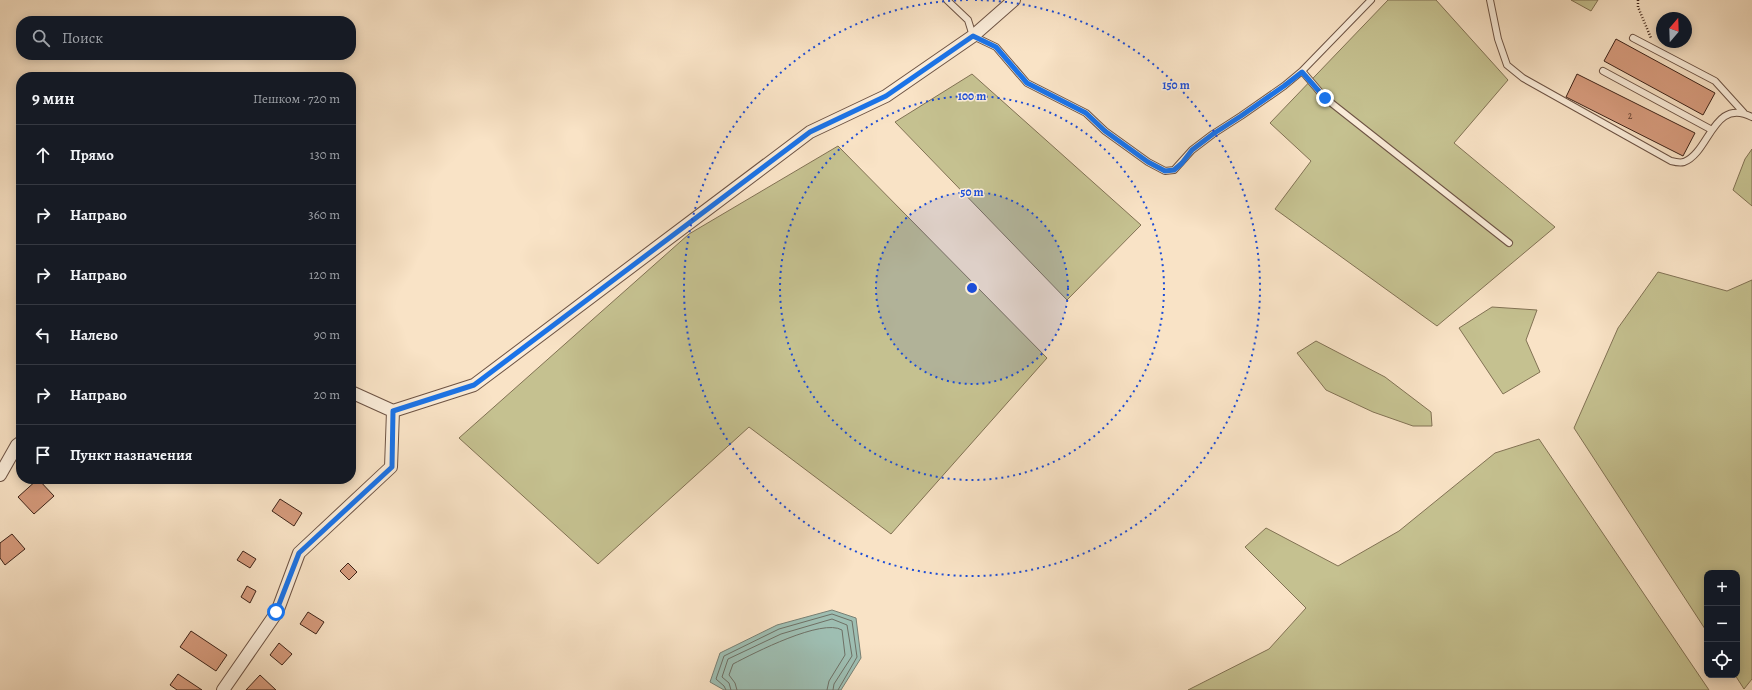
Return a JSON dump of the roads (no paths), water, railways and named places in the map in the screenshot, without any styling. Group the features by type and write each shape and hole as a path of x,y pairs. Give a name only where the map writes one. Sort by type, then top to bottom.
{"street":[{"path":"356,394 393,411 474,385 810,132 886,96 973,36 1014,0"},
{"path":"222,690 276,612 299,553 392,467 393,411"},
{"path":"0,475 16,447"}],"lane":[{"path":"947,0 968,20 973,36 996,47 1027,83 1086,113 1105,131 1148,162 1165,171 1174,170 1182,163 1192,150 1302,72 1371,0"},
{"path":"1490,0 1498,39 1507,65 1523,78 1671,161 1682,163 1689,159 1717,123 1732,112 1744,113 1752,116"},
{"path":"1633,38 1714,81 1744,113"},
{"path":"1603,71 1712,130"},
{"path":"1302,72 1325,98 1509,244"}],"water":[{"path":"832,610 856,618 861,658 841,690 724,690 710,682 720,653 777,625"}]}
